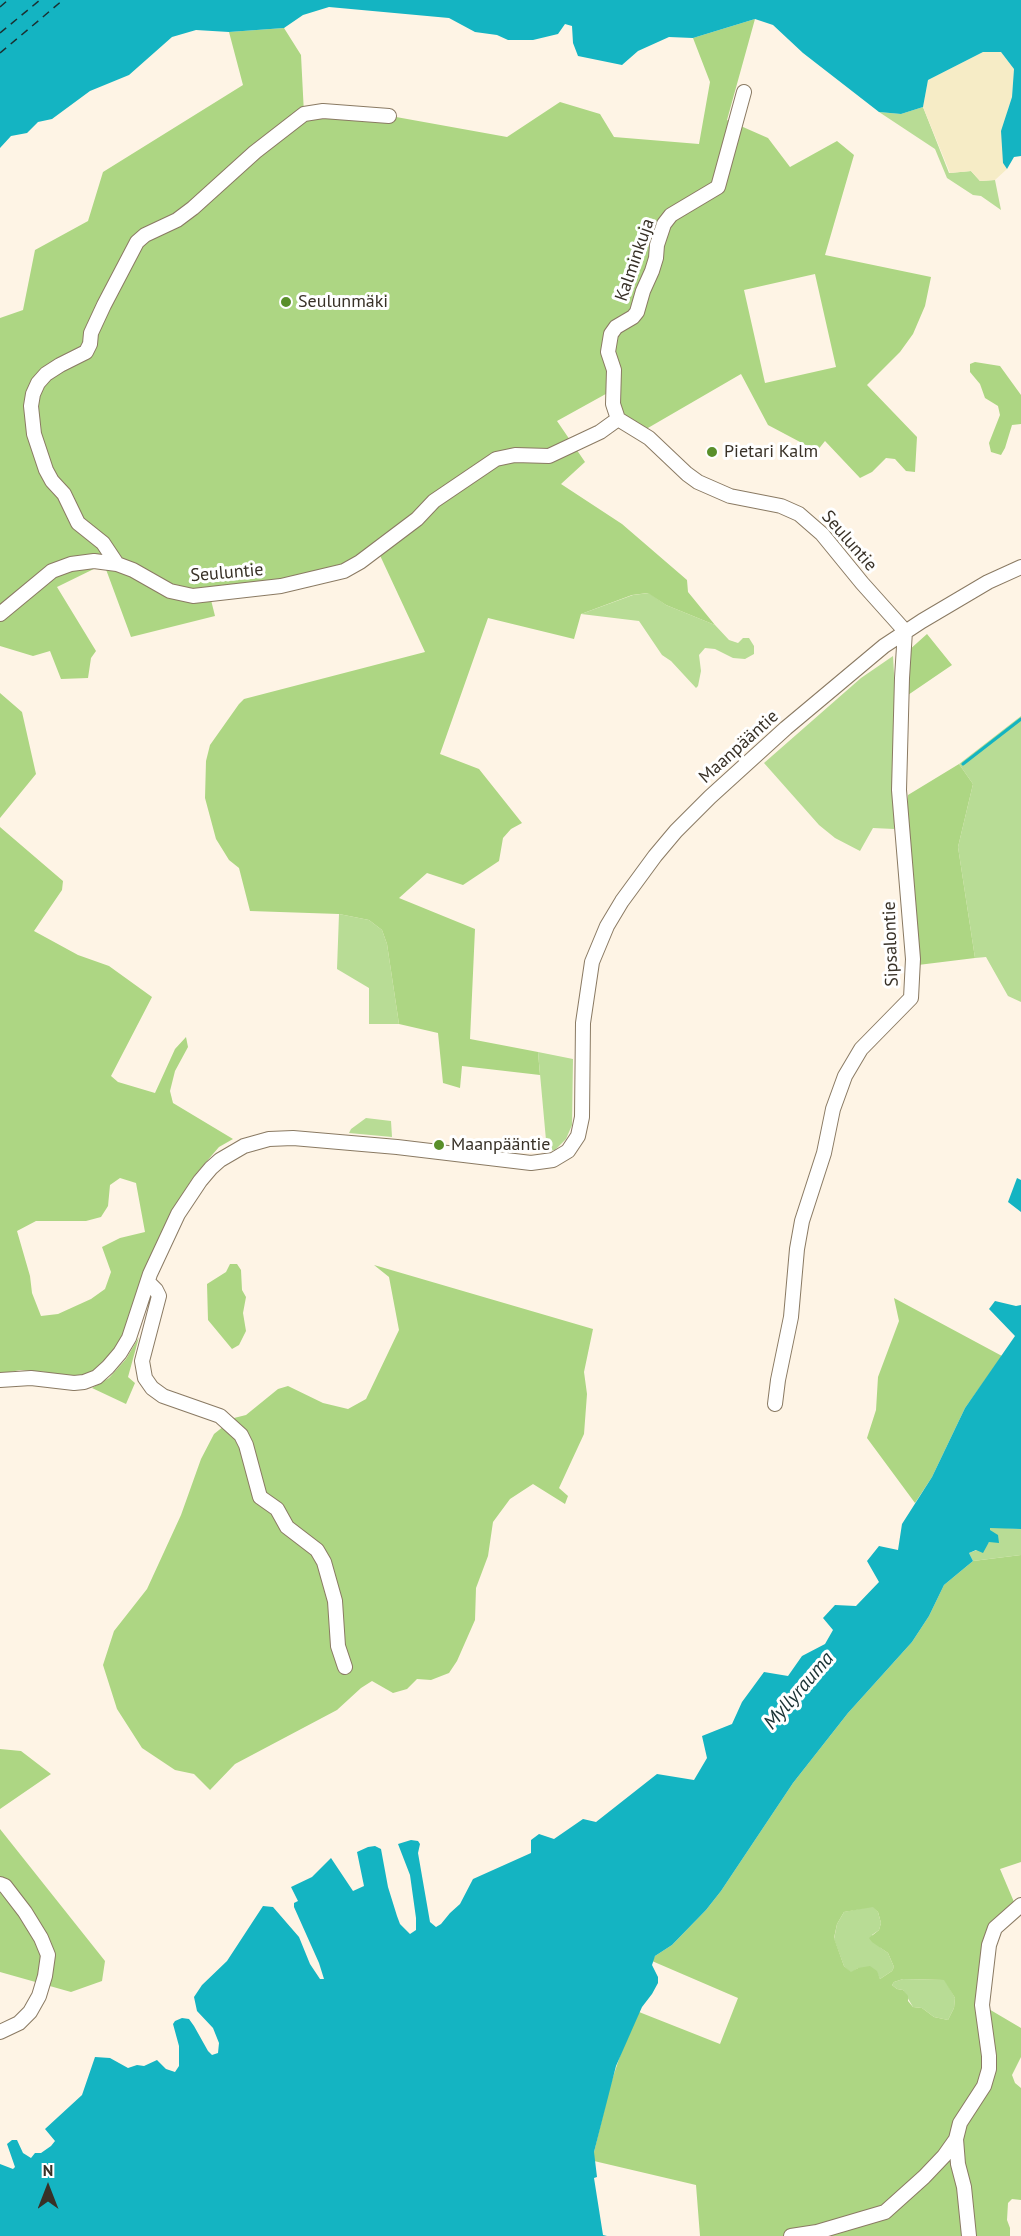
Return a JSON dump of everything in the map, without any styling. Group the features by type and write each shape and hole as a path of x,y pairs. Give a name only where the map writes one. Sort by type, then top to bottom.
{"street":[{"name":"Kalminkuja","path":"618,419 613,404 614,370 608,352 611,334 616,327 637,312 656,258 657,245 664,224 671,215 718,187 744,92"},
{"name":"Seuluntie","path":"389,116 312,111 295,120 255,152 193,208 177,220 137,242 104,305 86,352 60,365 38,383 33,394 31,418 46,470 64,494 78,523 103,543 117,564 133,570 170,591 193,596 281,586 335,573 360,562 417,519 434,501 496,459 515,455 549,456 600,432 618,419 649,438 698,482 730,496 781,506 799,514 822,534 861,583 905,631"},
{"path":"0,614 52,571 71,564 94,561 117,564"},
{"name":"Maanpääntie","path":"0,1380 31,1378 74,1383 97,1377 120,1353 129,1338 168,1232 200,1181 220,1160 244,1146 257,1141 282,1138 314,1139 531,1163 546,1162 568,1151 578,1136 582,1117 583,1023 590,971 607,926 621,901 676,831 710,797 786,728 884,646 988,582 1021,567"},
{"name":"Sipsalontie","path":"776,1404 778,1380 791,1317 802,1221 824,1153 833,1109 845,1076 861,1049 911,998 913,959 900,790 905,631"},
{"path":"148,1282 159,1296 142,1361 145,1378 152,1388 163,1396 220,1416 241,1436 246,1445 260,1497 277,1509 287,1527 317,1550 324,1562 335,1601 338,1646 345,1667"},
{"path":"0,1884 5,1886 25,1912 41,1938 48,1955 39,1996 30,2012 19,2023 0,2032"},
{"path":"969,2236 956,2139 960,2122 984,2086 989,2069 982,2005 989,1945 995,1928 1021,1905"},
{"path":"791,2236 817,2232 885,2212 924,2177 956,2139"}],"green space":[{"path":"755,19 727,120 768,138 790,167 837,141 854,155 825,255 931,277 925,306 913,334 900,352 867,385 917,437 915,472 906,471 895,459 886,458 872,472 860,478 825,441 817,451 768,425 741,374 641,432 624,424 613,390 557,421 585,462 561,484 622,524 687,580 688,592 715,625 666,605 648,593 632,595 581,614 574,639 488,618 440,754 479,769 522,823 511,829 503,838 499,861 463,885 427,873 399,898 475,929 470,1039 538,1052 540,1075 462,1066 460,1088 443,1083 438,1033 399,1024 387,944 382,930 369,920 339,914 250,911 239,868 229,860 216,839 205,798 206,761 210,745 244,699 425,652 377,549 360,562 210,596 215,616 131,637 104,564 57,587 96,651 91,658 88,678 61,679 50,651 33,656 0,646 0,318 23,310 35,250 88,221 103,172 243,85 229,32 284,28 301,55 304,114 385,115 507,137 560,102 600,114 614,137 699,144 710,82 693,38","holes":["815,274 836,367 765,383 744,290"]},
{"path":"923,107 949,173 971,171 980,181 995,180 1001,210 981,196 973,195 947,178 935,149 879,112 901,114"},
{"path":"975,362 1000,366 1021,395 1021,424 1012,425 1001,455 991,452 989,443 1000,415 998,406 985,398 980,384 970,372 970,364"},
{"path":"649,593 666,605 715,625 729,640 738,643 743,638 749,638 754,646 754,654 745,659 733,658 715,649 705,648 699,655 701,671 696,688 671,661 662,655 639,621 581,614 633,595"},
{"path":"927,634 952,665 908,695 908,651"},
{"path":"893,656 897,726 894,829 873,828 860,851 835,838 819,825 764,763 861,678"},
{"path":"0,693 22,712 36,774 0,818"},
{"path":"1021,716 1021,1002 1008,996 986,957 975,958 958,847 973,784 959,764"},
{"path":"959,764 973,784 958,847 975,958 918,965 906,827 908,795"},
{"path":"0,827 63,881 62,890 34,931 78,955 109,966 152,997 111,1076 118,1082 155,1093 175,1049 186,1037 188,1047 175,1071 170,1091 173,1103 233,1139 219,1147 194,1176 171,1212 151,1256 119,1348 93,1372 78,1378 20,1370 0,1374","holes":["120,1178 136,1183 145,1232 120,1238 102,1247 111,1272 105,1289 91,1299 58,1314 41,1316 32,1293 30,1276 17,1231 36,1221 86,1221 101,1217 108,1206 110,1185"]},
{"path":"339,914 369,920 382,930 387,944 399,1024 369,1024 369,988 337,969"},
{"path":"538,1052 573,1059 572,1125 566,1139 555,1150 547,1151"},
{"path":"366,1118 391,1121 392,1137 349,1133"},
{"path":"230,1264 237,1264 241,1270 242,1290 246,1297 243,1313 246,1331 239,1345 232,1349 208,1320 207,1284 226,1272"},
{"path":"374,1265 593,1329 584,1372 587,1394 584,1434 559,1488 568,1496 565,1504 533,1484 510,1499 493,1522 488,1556 476,1588 475,1620 457,1661 449,1673 431,1680 417,1679 407,1689 393,1693 372,1681 337,1710 235,1764 210,1790 194,1774 175,1770 142,1748 117,1709 103,1665 114,1631 147,1589 181,1515 201,1459 214,1434 234,1418 246,1415 278,1389 288,1386 323,1403 348,1409 366,1399 399,1330 389,1277"},
{"path":"894,1298 1002,1356 965,1408 932,1477 915,1503 867,1438 876,1410 878,1377 899,1321"},
{"path":"139,1337 128,1377 135,1383 126,1404 92,1388 109,1378 126,1359"},
{"path":"990,1527 1021,1529 1021,1555 973,1561 969,1553 985,1547 989,1542"},
{"path":"1021,1555 1021,1862 1000,1869 1017,1909 995,1928 982,2005 1021,2028 1021,2057 1012,2075 1015,2083 1021,2088 1021,2200 1012,2199 1008,2203 1007,2220 1010,2236 700,2236 696,2185 594,2161 594,2152 610,2086 639,2012 720,2044 738,1998 652,1961 655,1956 672,1945 706,1910 793,1783 848,1713 912,1642 929,1616 944,1585 973,1561","holes":["873,1907 878,1912 881,1923 879,1930 869,1938 888,1953 894,1967 880,1979 877,1971 870,1966 851,1972 844,1966 834,1938 837,1924 844,1912","903,1979 944,1980 955,1998 954,2008 948,2020 934,2017 922,2008 913,2007 903,1990 892,1985"]},
{"path":"0,1749 21,1751 51,1774 0,1809"},
{"path":"0,1829 105,1961 102,1981 71,1992 0,1972"},
{"path":"873,1906 878,1912 881,1923 879,1930 872,1935 881,1948 888,1953 894,1967 880,1979 878,1975 858,1968 851,1973 844,1966 834,1939 837,1924 844,1912"},
{"path":"903,1979 945,1980 955,1998 954,2008 948,2020 934,2017 922,2008 913,2007 903,1990 892,1985"}],"sand":[{"path":"983,52 1001,52 1014,69 1012,97 1007,112 1003,163 1007,169 995,180 980,181 971,171 950,173 923,107 928,80"}],"water":[{"path":"0,0 1021,0 1021,156 1014,157 1007,169 1003,163 1001,131 1012,97 1014,69 1001,52 983,52 928,80 923,107 901,114 879,112 803,53 773,25 755,19 693,38 669,37 638,51 622,65 578,56 573,43 572,26 565,24 558,34 533,40 508,40 497,35 475,32 449,18 329,7 303,15 284,28 229,32 196,30 172,37 129,75 90,91 52,119 38,122 27,133 11,136 0,148"},
{"path":"1017,1178 1021,1180 1021,1212 1008,1202"},
{"name":"Myllyrauma","path":"995,1301 1021,1305 1021,1529 990,1528 998,1535 999,1543 989,1542 983,1553 976,1550 969,1553 973,1561 944,1585 929,1616 912,1642 848,1713 793,1783 721,1891 672,1945 655,1956 652,1965 658,1977 658,1983 642,2007 616,2066 594,2152 597,2177 594,2178 603,2235 607,2236 0,2236 0,2164 13,2169 15,2167 7,2144 12,2140 17,2140 23,2153 31,2158 35,2153 41,2153 51,2146 55,2141 45,2129 82,2095 95,2057 110,2058 128,2068 137,2065 144,2066 157,2060 166,2069 175,2072 179,2066 179,2046 173,2024 182,2018 189,2019 212,2055 218,2053 219,2043 213,2028 197,2011 194,1997 202,1985 227,1961 263,1906 273,1907 299,1937 310,1964 320,1979 324,1979 294,1907 294,1903 298,1901 291,1887 312,1877 331,1858 353,1891 364,1886 357,1852 375,1846 381,1849 388,1887 397,1916 400,1924 410,1934 416,1930 416,1918 410,1875 398,1844 411,1840 418,1841 420,1844 418,1853 430,1922 436,1927 460,1904 473,1879 531,1853 531,1840 539,1834 554,1839 583,1819 596,1822 657,1774 694,1780 707,1758 702,1736 732,1724 742,1702 764,1672 788,1676 802,1656 825,1644 833,1630 823,1618 835,1605 856,1606 879,1582 867,1561 879,1546 898,1550 902,1524 932,1477 965,1408 1015,1336 989,1309"}],"waterway":[{"path":"963,764 1021,719"}],"ferry route":[{"path":"0,7 8,0"},
{"path":"0,33 40,0"},
{"path":"0,53 63,0"}],"place":[{"name":"Seulunmäki","path":"286,302"},
{"name":"Pietari Kalm","path":"712,452"},
{"name":"Maanpääntie","path":"439,1145"}]}
